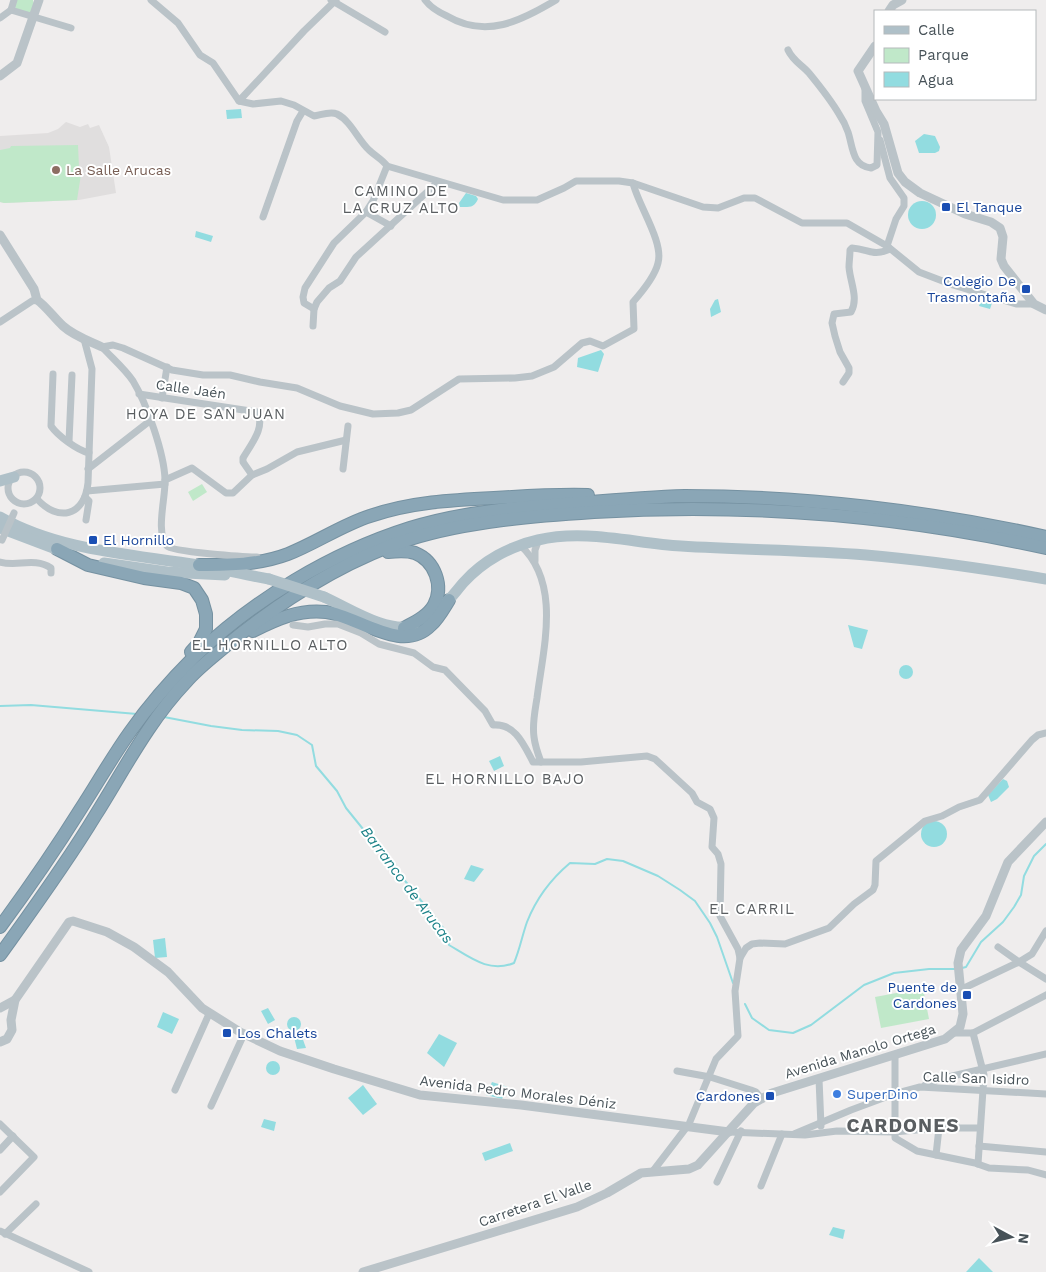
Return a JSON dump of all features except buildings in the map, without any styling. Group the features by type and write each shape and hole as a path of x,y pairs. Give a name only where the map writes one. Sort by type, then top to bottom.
{"highway":[{"path":"198,565 256,563 282,556 369,516 399,507 435,501 562,494 661,497"},
{"path":"189,658 243,615 277,591 350,551 408,529 455,516 530,507 687,496 822,503 942,517 1046,537"},
{"path":"0,955 95,817 141,739 163,708 186,681 233,640 286,600 334,571 410,539 484,522 549,515 626,510 769,510 941,528 1046,548"},
{"path":"0,927 80,810 106,767 150,705 189,658 206,629 206,614 202,600 194,588 181,583 144,578 88,565 57,550"},
{"path":"371,555 406,551 423,558 435,571 439,588 434,606 420,620 404,628"},
{"path":"233,640 283,616 300,612 338,614 387,634 409,636 426,630 432,625 449,600"}],"main road":[{"path":"0,481 14,477"},
{"path":"0,517 33,532 76,545 141,558 198,565 269,579 324,597 377,622 404,628 421,625 434,615 481,565 520,545 539,539 568,535 596,536 675,545 867,555 937,562 1046,579"},
{"path":"1,534 91,560 167,572 216,576 246,575"}],"street":[{"path":"0,18 11,10 14,0"},
{"path":"0,76 17,63 39,0"},
{"path":"151,0 178,23 200,55 212,64 239,100 253,104 281,101 294,105 314,116 329,113 336,114 345,120 368,150 383,161 386,166 503,200 525,202 537,200 576,181 619,181 633,183 703,207 718,208 744,198 755,198 802,223 847,223 888,248 919,272 953,285 1016,304 1034,304"},
{"path":"426,0 430,6 457,22 472,26 493,27 518,21 556,0"},
{"path":"889,10 902,0"},
{"path":"239,100 334,1 385,32"},
{"path":"11,10 71,28"},
{"path":"874,47 858,71 884,124 898,173 904,182 920,193 965,214 991,222 1000,228 1003,237 1001,259 1004,266 1034,304 1046,310"},
{"path":"788,50 791,58 808,72 839,113 848,132 858,163 865,168 877,165 878,132"},
{"path":"843,382 849,373 849,368 840,352 832,322 834,314 851,312 854,306 854,287 849,268 850,250 856,248 875,254 888,248 896,219 904,206 904,198 890,178 878,132 865,101 865,88"},
{"path":"263,217 297,121 303,111"},
{"path":"314,309 304,303 305,288 334,243 366,212 373,201 386,166"},
{"path":"313,326 314,309 317,302 329,288 340,281 356,256 438,182"},
{"path":"102,347 113,345 123,348 172,370 203,375 230,375 297,388 340,406 373,414 411,410 459,379 532,376 554,367 582,343 590,342 603,346 634,329 633,302 643,291 658,263 659,252 633,183"},
{"path":"366,212 391,226"},
{"path":"0,235 31,283 38,300 65,328 102,347 133,381 151,420 161,452 165,482 162,529 166,545 169,549 182,552 253,557 282,556"},
{"path":"0,321 32,301 38,300"},
{"path":"37,498 48,510 62,514 72,512 78,508 86,494 92,369 84,339"},
{"path":"162,398 166,367"},
{"path":"53,374 50,426 54,431 82,450 95,464"},
{"path":"68,441 72,375"},
{"name":"Calle Jaén","path":"139,394 257,412 261,426 243,458 243,462 252,475"},
{"path":"88,469 151,420"},
{"path":"343,469 348,426"},
{"path":"86,494 165,482 192,468 226,492 233,493 252,475 297,452 346,440"},
{"path":"24,473 34,476 40,484 37,498 28,504 18,503 14,500 9,491 14,477 24,473"},
{"path":"86,494 89,501 86,520"},
{"path":"1,534 18,503"},
{"path":"535,561 535,550 539,539"},
{"path":"520,545 535,561 541,576 546,603 547,631 539,676 534,727 535,742 541,762"},
{"path":"2,564 34,562 46,565 50,568 51,573"},
{"path":"293,625 308,627 338,624 361,633 379,644 414,653 433,667 445,670 485,711 493,725 501,724 509,727 523,743 533,762 581,762 648,756 655,759 692,793 697,802 710,809 714,818 712,847 718,854 721,864 720,916 738,949 740,958 735,991 738,1036 716,1059 710,1077 686,1127 654,1171"},
{"path":"740,958 746,948 752,944 785,944 830,928 854,904 873,890 876,861 882,855 900,843 925,821 980,800 1032,740 1038,735 1046,733"},
{"name":"Avenida Manolo Ortega","path":"729,1132 754,1103 772,1093 895,1056 945,1039 955,1032 960,1027 963,1014 958,963 961,950 986,916 1008,862 1046,822"},
{"name":"Avenida Pedro Morales Déniz","path":"15,1000 69,922 74,921 107,932 134,947 168,972 209,1014 244,1034 280,1051 420,1095 729,1132"},
{"path":"962,989 972,986 1032,954 1045,933"},
{"path":"998,947 1046,979"},
{"path":"955,1032 973,1033 1046,995"},
{"path":"11,1020 0,1009 15,1000"},
{"path":"0,1042 7,1039 10,1035 15,1000"},
{"path":"175,1090 209,1014"},
{"path":"973,1033 984,1075 978,1164"},
{"path":"211,1106 244,1034"},
{"path":"920,1087 944,1078 1046,1054"},
{"path":"895,1056 894,1138 917,1151 978,1164 982,1167 1028,1170 1044,1175 1046,1183"},
{"path":"677,1071 710,1077 756,1092 761,1098"},
{"path":"819,1079 822,1132"},
{"name":"Calle San Isidro","path":"794,1134 894,1094 920,1087 1046,1094"},
{"path":"0,1124 34,1157 0,1192"},
{"path":"936,1155 939,1128"},
{"path":"729,1132 794,1134 980,1128"},
{"path":"712,1130 719,1143"},
{"path":"718,1182 741,1131"},
{"name":"Carretera El Valle","path":"363,1272 577,1207 607,1193 641,1173 689,1169 698,1166 729,1132"},
{"path":"762,1186 782,1134"},
{"path":"0,1150 13,1136"},
{"path":"979,1146 1046,1152"},
{"path":"36,1204 2,1233 89,1272"}],"shaded area":[{"name":"La Salle Arucas","path":"66,122 80,127 88,124 90,128 99,125 109,147 116,193 79,200 0,202 0,136 48,133 58,129"}],"green space":[{"path":"16,0 33,0 32,12 29,13 16,9 14,5"},
{"path":"78,145 79,167 82,168 77,200 0,202 0,150 10,148 11,146"},
{"path":"202,484 207,492 193,501 188,492"},
{"path":"923,988 929,1019 881,1028 875,997"}],"water":[{"path":"241,109 242,118 227,119 226,110"},
{"path":"924,134 935,136 940,147 939,151 935,153 919,153 915,141"},
{"path":"466,193 476,196 478,199 471,206 460,207 459,203"},
{"path":"922,201 932,205 936,215 932,225 922,229 912,225 908,215 912,205"},
{"path":"196,231 213,236 211,242 195,237"},
{"path":"983,296 993,300 990,309 979,306"},
{"path":"718,299 721,312 711,317 710,309 715,300"},
{"path":"601,350 604,354 598,372 577,367 578,358"},
{"path":"848,625 868,630 862,649 854,647"},
{"path":"906,665 911,667 913,672 911,677 906,679 901,677 899,672 901,667"},
{"path":"500,756 504,766 494,771 489,761"},
{"path":"1003,779 1007,781 1009,787 997,799 991,802 988,795"},
{"path":"934,821 943,825 947,834 943,843 934,847 925,843 921,834 925,825"},
{"path":"471,865 484,869 474,882 464,879"},
{"path":"165,938 167,957 155,958 153,940"},
{"path":"268,1008 275,1020 268,1024 261,1011"},
{"path":"163,1012 179,1019 172,1034 157,1027"},
{"path":"294,1017 299,1019 301,1024 299,1029 294,1031 289,1029 287,1024 289,1019"},
{"path":"301,1034 306,1048 297,1049 294,1037"},
{"path":"439,1034 457,1043 444,1067 427,1053"},
{"path":"273,1061 278,1063 280,1068 278,1073 273,1075 268,1073 266,1068 268,1063"},
{"path":"492,1082 508,1087 502,1099 486,1095"},
{"path":"363,1085 377,1104 363,1115 348,1098"},
{"path":"264,1119 276,1122 274,1131 261,1127"},
{"path":"510,1143 513,1151 485,1161 482,1153"},
{"path":"833,1227 845,1230 843,1239 829,1235"},
{"path":"979,1258 993,1272 966,1272"}],"waterway":[{"name":"Barranco de Arucas","path":"0,706 31,705 137,714"},
{"name":"Barranco de Arucas","path":"164,717 242,730 278,731 297,735 312,745 316,766 337,791 346,808 444,929 449,945 480,963 496,966 514,963 527,922 540,897 557,876 570,863 595,864 607,859 623,861 658,876 695,901 717,937 733,983"},
{"name":"Barranco de Arucas","path":"962,968 966,967 981,942 1003,922 1014,907 1021,895 1024,876 1034,856 1046,844"},
{"name":"Barranco de Arucas","path":"745,1004 752,1018 769,1030 793,1033 811,1025 864,985 894,973 929,969 955,969"}],"place":[{"name":"La Salle Arucas","path":"56,170"},
{"name":"El Tanque","path":"946,207"},
{"name":"Colegio De Trasmontaña","path":"1026,289"},
{"name":"El Hornillo","path":"93,540"},
{"name":"Puente de Cardones","path":"967,995"},
{"name":"Los Chalets","path":"227,1033"},
{"name":"SuperDino","path":"837,1094"},
{"name":"Cardones","path":"770,1096"}],"district":[{"name":"CAMINO DE LA CRUZ ALTO","path":"401,200"},
{"name":"HOYA DE SAN JUAN","path":"206,414"},
{"name":"EL HORNILLO ALTO","path":"270,645"},
{"name":"EL HORNILLO BAJO","path":"505,779"},
{"name":"EL CARRIL","path":"752,909"},
{"name":"CARDONES","path":"903,1125"}]}
